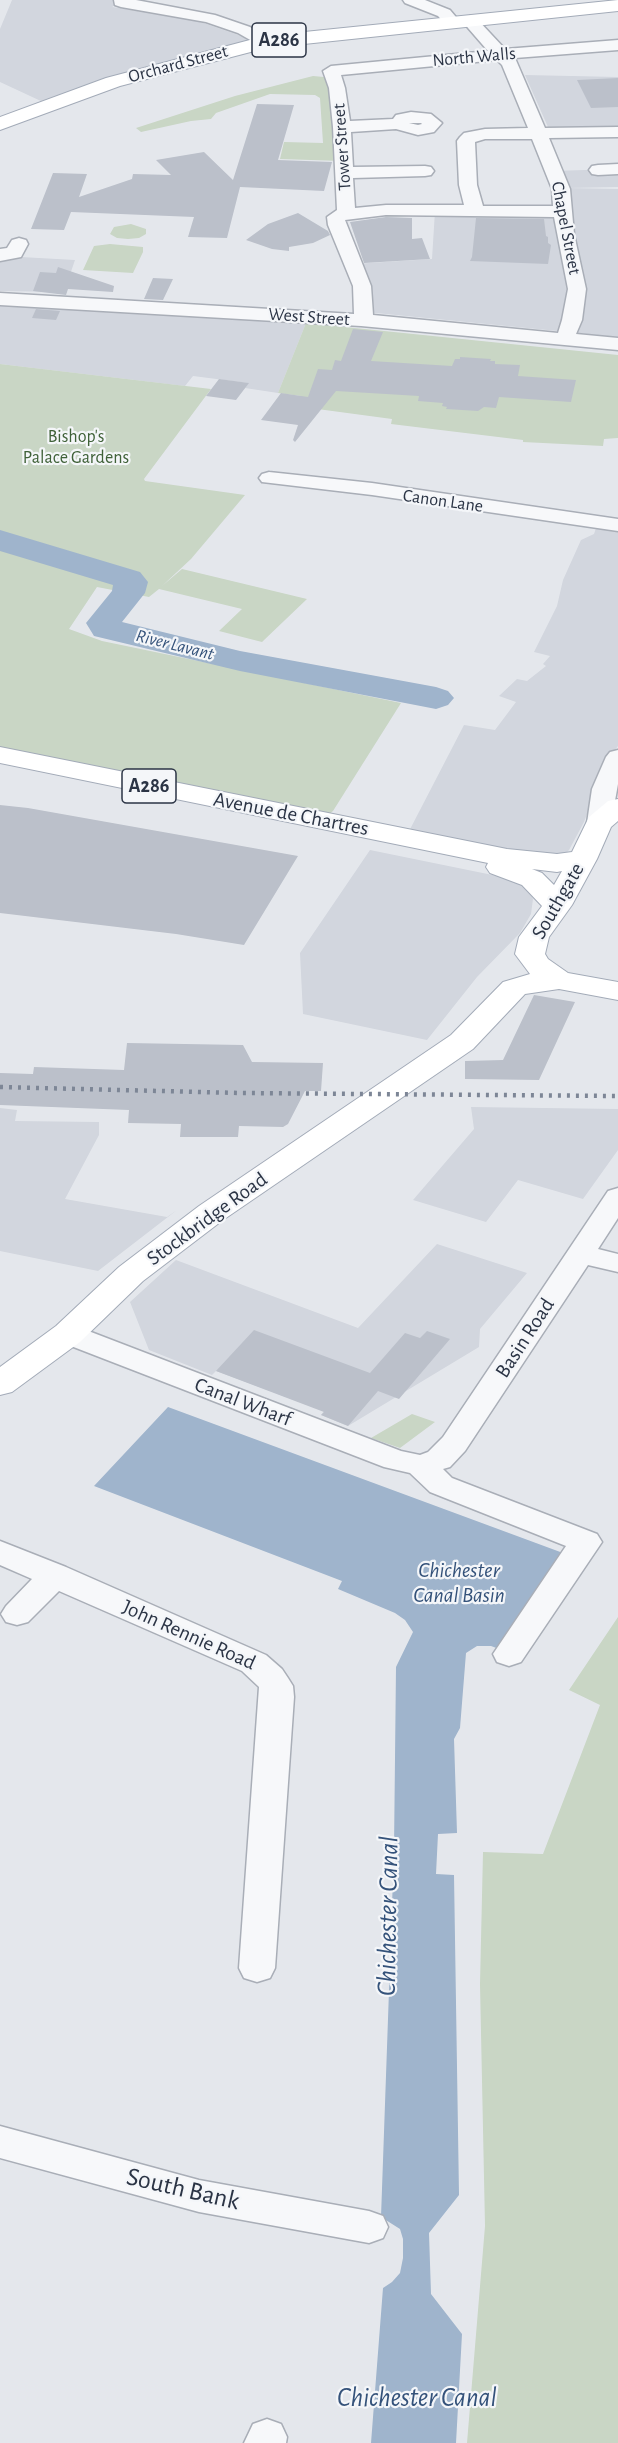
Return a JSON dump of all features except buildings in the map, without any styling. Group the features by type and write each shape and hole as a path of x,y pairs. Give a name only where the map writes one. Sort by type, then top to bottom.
{"main road":[{"name":"Orchard Street","path":"568,11 588,0"},
{"name":"Orchard Street","path":"0,124 113,82 265,42 618,5"},
{"name":"Avenue de Chartres","path":"0,755 507,858 557,863 583,859"},
{"name":"Avenue de Chartres","path":"0,767 495,866 532,879 557,905"},
{"name":"Southgate","path":"609,815 557,905 534,937 530,954 533,960 559,980 618,991"},
{"path":"435,1060 450,1033 534,937"},
{"name":"Stockbridge Road","path":"0,1384 68,1334 131,1274 203,1219 462,1042 514,988 529,983 559,980"}],"street":[{"path":"411,0 461,22 498,51"},
{"path":"121,2 209,18 244,30 265,42"},
{"name":"North Walls","path":"331,71 498,51 618,45"},
{"name":"Chapel Street","path":"498,51 510,63 557,174 561,189 577,290 572,320 565,339"},
{"name":"Tower Street","path":"331,71 337,88 346,173 346,213 338,216 336,221 362,286 364,315 361,320"},
{"path":"342,127 399,124"},
{"path":"475,211 468,185 466,141 470,137 485,134 618,132"},
{"path":"598,170 618,169"},
{"path":"346,173 425,171"},
{"path":"346,213 386,210 563,212"},
{"path":"0,255 14,253 19,244"},
{"name":"West Street","path":"0,299 361,320 618,344"},
{"name":"Canon Lane","path":"269,478 372,489 618,525"},
{"name":"Southgate","path":"609,815 604,789 616,769"},
{"name":"Basin Road","path":"420,1465 439,1460 454,1444 618,1197"},
{"path":"580,1254 618,1263"},
{"name":"Canal Wharf","path":"68,1334 395,1460 420,1465"},
{"path":"420,1465 441,1485 586,1542 509,1654"},
{"name":"John Rennie Road","path":"0,1552 254,1663 264,1670 276,1686 278,1697 257,1968"},
{"path":"17,1614 55,1575"},
{"name":"South Bank","path":"0,2142 199,2196 369,2227"}],"shaded area":[{"path":"12,0 124,0 112,7 195,20 247,38 245,42 43,102 0,82 0,29"},
{"path":"525,75 618,77 618,131 548,127"},
{"path":"618,169 618,187 566,188 618,189 618,337 366,312 354,264 432,259 435,211 559,213 552,171"},
{"path":"0,258 75,260 64,292 0,291"},
{"path":"0,305 306,323 278,393 245,388 248,383 193,376 185,386 0,364"},
{"path":"596,528 618,530 618,746 608,759 584,822 569,850 557,863 406,837 464,725 495,730 516,702 499,696 517,679 527,681 546,666 543,664 550,656 534,652 557,606 563,580 581,540 594,534"},
{"path":"370,850 517,880 529,890 533,899 531,914 520,933 477,977 427,1040 303,1014 300,953"},
{"path":"471,1107 618,1109 618,1150 583,1199 518,1180 486,1222 413,1200 474,1129"},
{"path":"0,1108 17,1110 15,1121 99,1122 99,1135 65,1199 167,1217 177,1210 98,1271 0,1251"},
{"path":"437,1244 527,1273 480,1329 479,1347 348,1426 321,1415 324,1411 216,1371 212,1375 149,1350 130,1302 176,1260 358,1328"}],"green space":[{"path":"313,76 324,77 335,89 342,161 280,159 284,142 323,143 320,98 315,95 270,94 216,113 211,119 141,132 136,128 235,96"},
{"path":"131,224 146,229 146,234 139,238 128,239 117,238 110,234 114,227"},
{"path":"110,244 143,247 133,273 83,270 94,246"},
{"path":"306,323 618,355 618,438 604,439 603,446 523,442 523,440 391,424 392,419 295,406 301,396 278,393"},
{"name":"Bishop's Palace Gardens","path":"0,364 211,389 144,479 145,481 245,495 191,559 162,586 182,569 307,599 262,642 219,631 242,609 159,589 149,597 97,587 69,629 102,641 401,703 333,811 322,819 0,749"},
{"path":"412,1414 435,1422 400,1448 371,1438"},
{"path":"618,1617 618,2443 467,2443 485,2226 480,1984 483,1852 543,1854 600,1705 569,1690"}],"water":[{"path":"168,1407 563,1553 502,1650 491,1646 477,1646 466,1653 460,1728 454,1739 457,1833 438,1834 436,1874 454,1875 459,2195 429,2233 431,2294 462,2334 456,2443 371,2443 383,2288 400,2273 403,2258 403,2239 400,2229 381,2217 394,1849 396,1667 413,1632 405,1620 395,1613 338,1589 342,1581 94,1486"}],"waterway":[{"name":"River Lavant","path":"0,540 128,579 131,582 128,593 103,623 106,629 240,661 436,698"},
{"name":"River Lavant","path":"433,701 436,698"}],"railway":[{"path":"0,1087 240,1093 618,1096"}],"water label":[{"name":"Chichester Canal Basin","path":"459,1583"},
{"name":"Chichester Canal","path":"388,1916"},
{"name":"Chichester Canal","path":"417,2398"}]}
